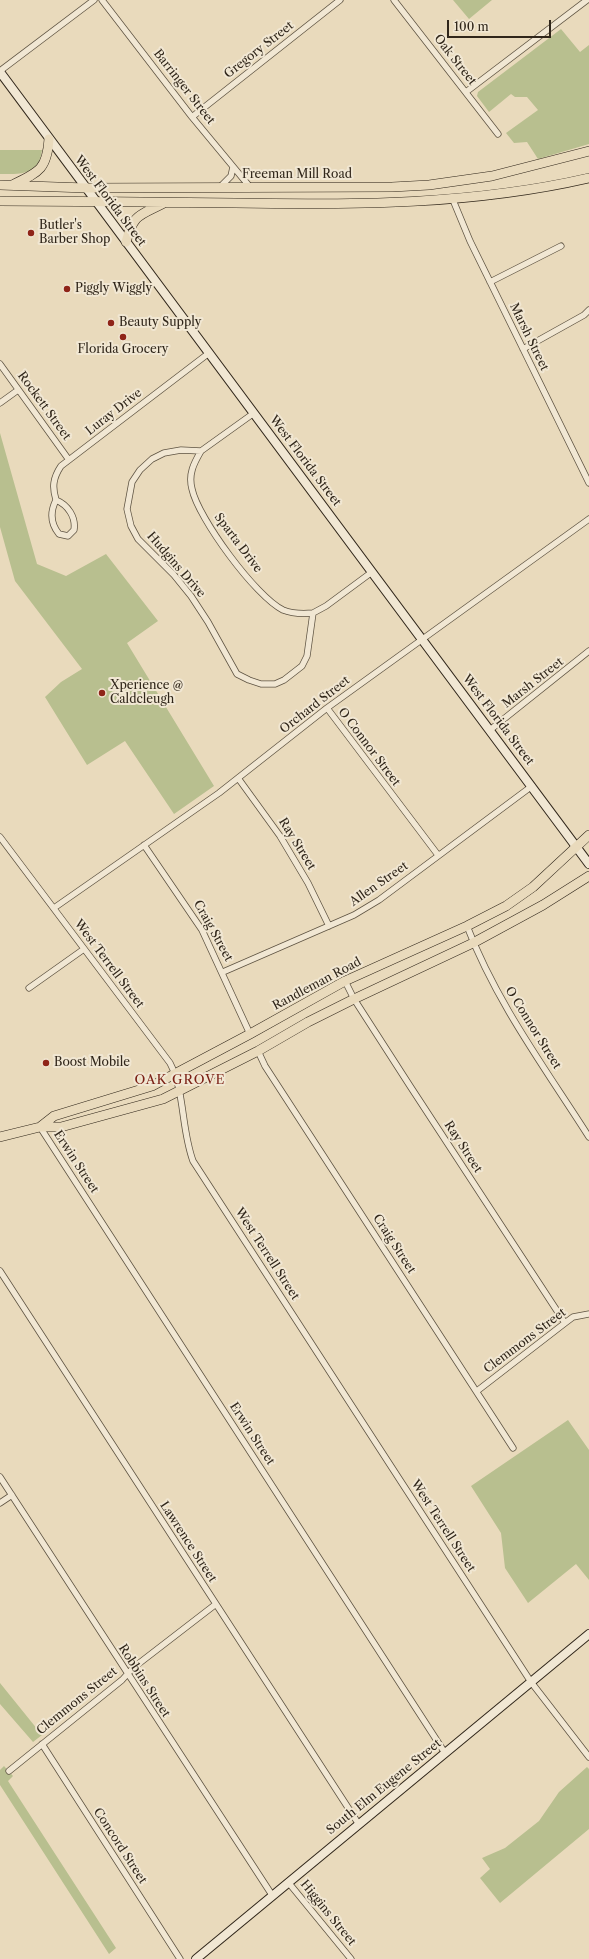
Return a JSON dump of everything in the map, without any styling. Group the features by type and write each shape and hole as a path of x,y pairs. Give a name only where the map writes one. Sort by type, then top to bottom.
{"main road":[{"name":"West Florida Street","path":"0,72 589,864"},
{"path":"11,185 38,172 44,165 47,160 49,139"},
{"name":"Freeman Mill Road","path":"0,185 86,188 325,188 429,185 492,176 589,151"},
{"path":"0,200 373,204 453,200 550,187 589,178"},
{"path":"126,242 130,226 136,217 145,211 166,202"},
{"name":"Randleman Road","path":"40,1126 54,1116 152,1086 345,981 467,926 506,906 533,888 557,867 589,835"},
{"name":"Randleman Road","path":"0,1137 40,1126 61,1127 163,1099 179,1092 258,1051 308,1022 473,943 543,905 589,876"},
{"name":"South Elm Eugene Street","path":"196,1959 358,1823 589,1634"}],"street":[{"path":"0,72 94,0"},
{"name":"Barringer Street","path":"102,0 192,117 250,187"},
{"name":"Gregory Street","path":"192,117 340,0"},
{"name":"Oak Street","path":"394,0 498,134"},
{"path":"466,92 587,0"},
{"path":"220,187 231,176 233,167"},
{"name":"Marsh Street","path":"453,200 490,282 589,483"},
{"path":"490,282 561,246"},
{"path":"523,349 584,315 589,310"},
{"name":"Luray Drive","path":"56,500 65,505 73,518 74,530 68,536 59,534 52,520 52,508 56,500 53,487 54,479 61,466 209,353"},
{"name":"Rockett Street","path":"0,364 69,460"},
{"path":"0,403 18,390"},
{"path":"201,451 254,413"},
{"name":"Hudgins Drive","path":"201,451 181,450 164,453 152,459 140,470 132,482 127,508 131,526 138,539 174,575 191,596 211,627 237,674 249,680 261,684 275,684 284,680 302,666 307,656 313,613"},
{"name":"Sparta Drive","path":"201,451 193,464 190,475 192,489 200,508 214,533 243,571 268,598 282,609 294,614 313,613"},
{"name":"Orchard Street","path":"54,908 238,778 327,708 421,638 589,519"},
{"path":"313,613 326,606 372,572"},
{"name":"Marsh Street","path":"490,730 589,651"},
{"name":"O Connor Street","path":"327,708 438,855"},
{"name":"Ray Street","path":"238,778 280,836 308,883 329,926"},
{"name":"Allen Street","path":"223,972 354,915 379,900 532,786"},
{"name":"West Terrell Street","path":"0,837 170,1063 176,1074 186,1144 193,1161 530,1682 589,1757"},
{"name":"Craig Street","path":"144,845 202,930 223,972 250,1034"},
{"name":"O Connor Street","path":"467,926 485,970 515,1021 589,1137"},
{"path":"29,988 84,949"},
{"name":"Ray Street","path":"345,981 354,999 565,1323"},
{"name":"Craig Street","path":"258,1051 265,1066 513,1448"},
{"name":"Erwin Street","path":"40,1126 445,1753"},
{"name":"Lawrence Street","path":"0,1271 358,1823"},
{"name":"Clemmons Street","path":"477,1391 573,1317 589,1314"},
{"name":"Robbins Street","path":"0,1477 272,1895"},
{"path":"0,1503 12,1495"},
{"name":"Clemmons Street","path":"9,1771 127,1674 216,1604"},
{"name":"Concord Street","path":"42,1744 180,1959"},
{"name":"Higgins Street","path":"288,1882 351,1959"}],"green space":[{"path":"453,0 492,0 469,19"},
{"path":"561,29 580,52 589,45 589,144 538,159 527,142 514,143 506,133 538,110 527,97 515,97 511,94 489,112 477,96 478,92"},
{"path":"0,150 42,150 37,165 33,169 21,173 0,174"},
{"path":"0,433 37,564 66,576 106,554 158,621 127,643 214,786 174,814 125,741 87,765 45,697 61,682 82,669 15,581 0,527"},
{"path":"568,1420 589,1450 589,1580 576,1564 528,1603 505,1568 501,1533 471,1486"},
{"path":"0,1683 42,1735 33,1742 0,1704"},
{"path":"4,1766 13,1776 8,1781 116,1948 109,1954 0,1785 0,1770"},
{"path":"587,1767 589,1769 589,1829 500,1903 480,1878 490,1869 482,1858 505,1848 539,1821 559,1792"}],"place":[{"name":"Butler's Barber Shop","path":"31,233"},
{"name":"Piggly Wiggly","path":"67,289"},
{"name":"Beauty Supply","path":"111,323"},
{"name":"Florida Grocery","path":"123,337"},
{"name":"Xperience @ Caldcleugh","path":"102,693"},
{"name":"Boost Mobile","path":"46,1063"}],"district":[{"name":"OAK GROVE","path":"180,1080"}]}
